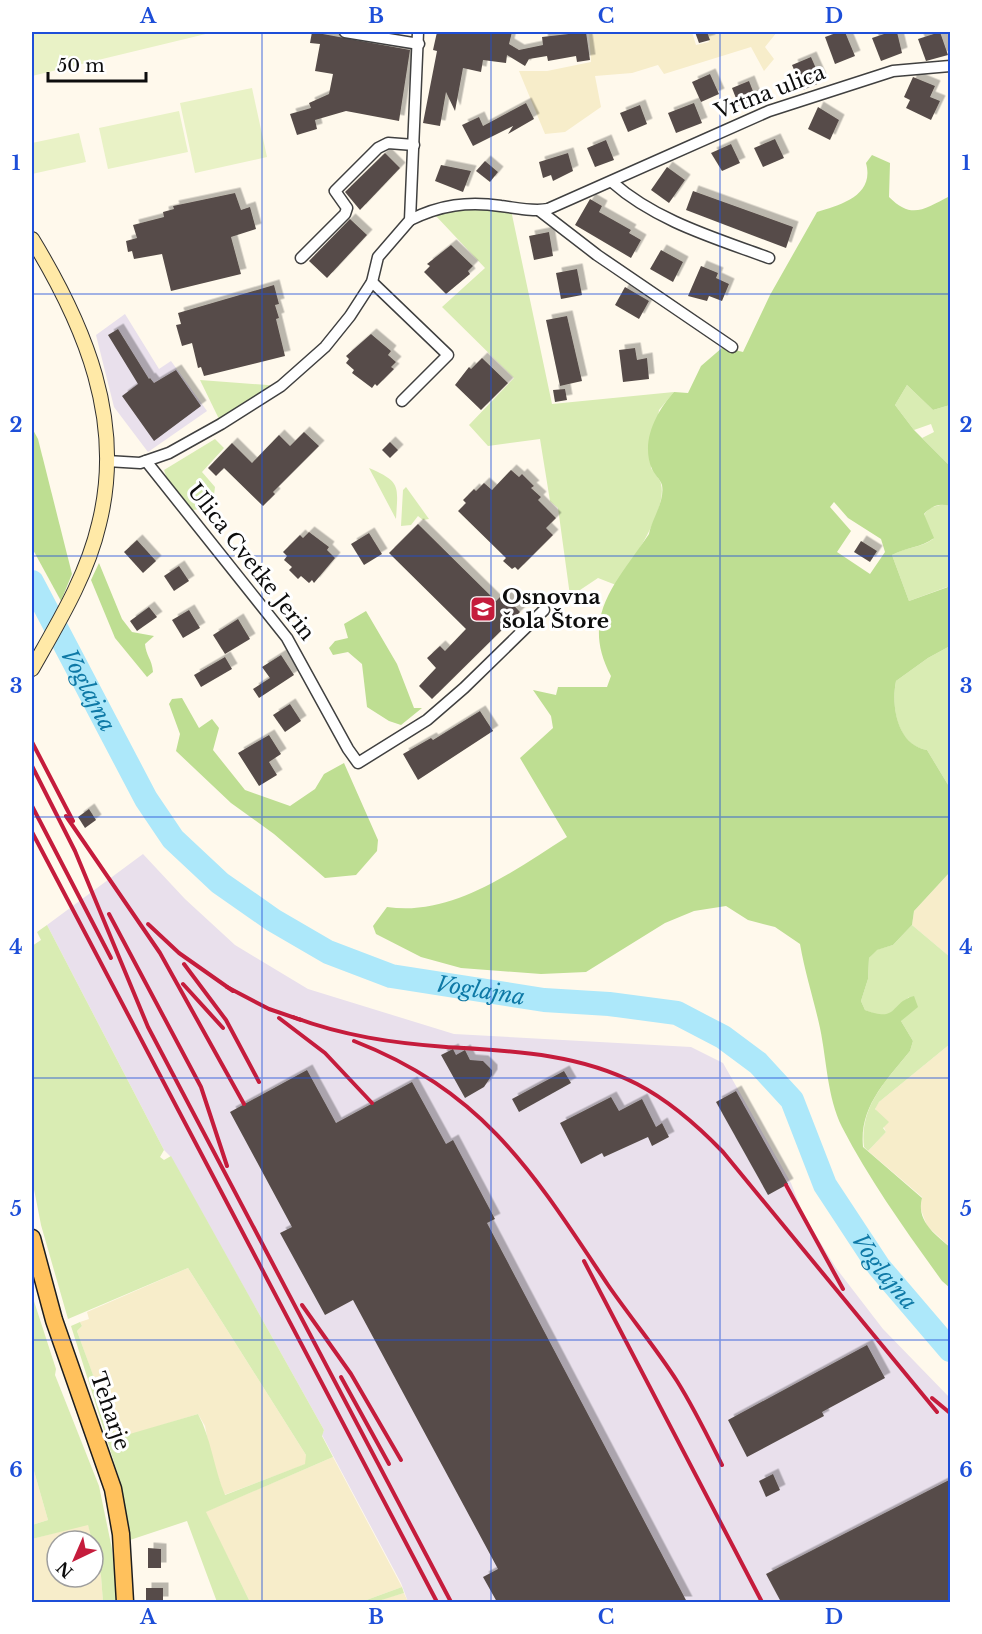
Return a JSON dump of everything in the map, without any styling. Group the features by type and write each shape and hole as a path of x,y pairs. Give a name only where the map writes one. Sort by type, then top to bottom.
{"main road":[{"name":"Teharje","path":"32,1239 54,1320 113,1489 121,1534 125,1602"}],"street":[{"path":"345,32 419,44"},
{"path":"107,461 140,464 169,453 221,424 281,386 325,347 350,316 372,282 378,257 410,220 418,32"},
{"name":"Vrtna ulica","path":"410,220 449,204 481,203 540,211 612,182 694,142 769,111 842,85 893,71 951,66"},
{"path":"302,258 345,214 347,208 335,191 378,148 388,143 414,145"},
{"path":"612,182 631,199 687,227 769,258"},
{"name":"Vrtna ulica","path":"540,211 597,255 732,347"},
{"path":"32,239 58,282 87,348 103,407 108,482 99,526 89,557 67,607 32,669"},
{"path":"372,282 448,355 402,401"},
{"name":"Ulica Cvetke Jerin","path":"146,461 287,638 358,763 427,720 464,688 544,610"}],"shaded area":[{"path":"589,32 692,32 696,45 709,42 706,32 777,32 765,47 774,59 764,71 751,47 664,74 658,65 632,73 595,76 601,107 565,132 545,134 519,71 547,71 591,62"},
{"path":"125,314 159,369 171,361 207,411 148,452 114,407 96,335"},
{"path":"143,854 185,899 235,945 308,989 454,1034 691,1047 723,1063 791,1183 803,1214 836,1268 883,1329 950,1398 950,1602 408,1602 401,1583 322,1435 324,1430 171,1157 164,1150 47,925"},
{"path":"950,872 950,957 912,925 914,911"},
{"path":"950,1044 950,1247 927,1226 920,1207 922,1197 868,1151 886,1132 875,1108 879,1102"},
{"path":"188,1268 306,1455 306,1464 224,1495 210,1452 205,1426 198,1414 116,1439 77,1331 82,1326 80,1322 89,1319 87,1312"},
{"path":"333,1457 402,1587 361,1602 250,1602 205,1512"},
{"path":"32,1464 48,1520 32,1525"},
{"path":"88,1524 89,1529 69,1529"},
{"path":"45,1536 45,1589 102,1589 103,1602 32,1602 32,1539"},
{"path":"404,1593 408,1602 375,1602 386,1598"}],"green space":[{"path":"32,32 214,32 32,76"},
{"path":"252,88 267,157 195,173 180,103"},
{"path":"179,111 188,152 108,169 99,128"},
{"path":"79,133 86,162 32,174 32,143"},
{"path":"872,155 890,163 889,197 905,208 918,210 950,196 950,405 933,410 907,385 895,405 914,430 950,466 950,506 936,506 924,514 934,538 924,544 892,555 909,601 948,587 950,594 950,646 928,658 896,681 895,702 898,723 903,733 917,747 927,750 950,788 950,872 914,911 912,925 893,945 877,950 869,958 868,979 861,1001 865,1010 883,1014 893,1011 906,999 914,996 918,1007 901,1021 913,1041 910,1051 876,1094 870,1106 865,1119 863,1147 922,1198 924,1220 933,1232 950,1247 950,1288 942,1281 889,1206 842,1127 830,1091 820,1028 800,944 775,927 748,920 726,906 694,911 665,923 586,972 541,974 461,968 421,957 376,934 373,926 387,907 411,908 435,905 459,898 504,876 567,837 520,758 553,728 551,716 533,690 556,695 558,687 607,687 611,676 602,655 599,635 601,617 614,584 649,534 662,497 662,485 652,469 648,448 656,417 674,392 688,393 701,366 723,347 743,352 770,295 817,212 845,202 861,191 867,174 866,163","holes":["834,502 848,518 881,539 885,552 870,574 837,552 851,531 830,507"]},
{"path":"476,207 511,210 552,404 674,392 659,410 651,468 660,482 662,495 654,522 616,585 598,578 580,590 571,603 558,508 550,501 540,439 488,446 469,425 514,378 442,307 485,268 435,215"},
{"path":"200,380 281,386 219,419"},
{"path":"907,385 933,410 950,405 950,466 922,438 934,432 931,424 914,430 895,405"},
{"path":"32,428 38,439 72,574 61,601 32,548"},
{"path":"215,439 224,448 202,472 215,487 214,495 200,509 193,510 175,492 164,470"},
{"path":"369,468 387,477 395,486 397,492 396,519"},
{"path":"406,487 429,519 423,520 418,516 411,525 401,526 403,490"},
{"path":"944,504 950,506 950,594 947,587 909,601 892,555 933,539 924,515 929,508"},
{"path":"99,563 122,619 132,632 154,636 145,644 153,672 147,677 115,638 91,580"},
{"path":"366,611 397,664 414,708 422,708 401,725 389,721 367,707 362,664 348,652 333,655 329,648 335,641 348,638 344,624"},
{"path":"950,646 950,788 927,750 917,747 903,733 896,713 895,691 896,681 928,658"},
{"path":"182,698 199,728 212,719 219,728 213,750 245,790 290,806 315,789 324,774 344,763 378,840 377,851 356,875 325,878 274,834 231,803 176,751 180,734 169,704 172,699"},
{"path":"47,925 164,1150 160,1157 164,1160 171,1156 324,1430 322,1436 333,1457 206,1512 250,1602 217,1602 187,1521 130,1540 120,1481 71,1326 80,1322 82,1326 77,1331 116,1438 198,1414 225,1495 305,1464 306,1455 188,1268 68,1319 41,1225 32,1179 32,946 41,940 37,932"},
{"path":"912,925 950,957 950,1044 879,1102 875,1109 889,1122 883,1128 886,1132 868,1151 864,1147 864,1132 870,1106 884,1083 910,1051 913,1041 901,1021 909,997 889,1015 880,1016 865,1010 861,1001 868,979 869,958 876,950 893,945"},
{"path":"32,1295 56,1369 55,1375 99,1486 112,1549 117,1602 103,1602 105,1529 89,1529 88,1525 72,1529 45,1529 45,1536 32,1539 32,1525 48,1520 32,1464"},
{"path":"402,1587 404,1593 375,1602 361,1602"}],"building":[{"path":"312,32 410,50 399,121 346,111 315,120 317,129 297,135 290,114 311,108 309,103 329,94 333,74 315,71 320,44 310,43"},
{"path":"437,32 512,32 509,44 519,50 543,45 542,37 586,32 590,60 577,62 576,56 548,61 547,56 529,59 525,66 507,55 506,63 483,60 481,72 463,68 455,111 446,92 440,126 423,123 437,51 433,50"},
{"path":"695,32 707,32 710,40 699,43"},
{"path":"845,32 855,56 835,64 825,37"},
{"path":"897,32 902,53 881,61 872,38"},
{"path":"940,32 948,55 926,61 918,39"},
{"path":"811,57 822,82 803,90 792,65"},
{"path":"710,74 719,94 701,102 692,82"},
{"path":"913,77 935,86 930,97 940,101 931,120 906,108 910,100 904,97"},
{"path":"749,81 756,99 739,106 732,88"},
{"path":"526,103 534,119 508,134 513,126 473,146 462,125 479,117 483,126"},
{"path":"694,103 702,123 676,133 668,113"},
{"path":"640,105 647,124 628,132 620,113"},
{"path":"818,107 839,120 830,140 808,129"},
{"path":"775,139 784,158 763,167 754,148"},
{"path":"606,140 614,160 595,167 587,148"},
{"path":"731,144 740,163 722,171 711,153"},
{"path":"385,153 400,168 360,210 345,192"},
{"path":"568,153 573,171 553,181 551,175 543,178 539,162"},
{"path":"485,161 498,172 490,182 476,171"},
{"path":"441,165 471,171 463,192 435,181"},
{"path":"667,167 685,180 669,203 651,190"},
{"path":"693,191 793,227 786,248 686,210"},
{"path":"235,193 241,210 250,207 256,229 231,237 241,274 171,291 162,254 134,259 132,251 128,252 126,241 137,238 133,225 164,217 163,212 174,209 173,206"},
{"path":"590,199 602,206 599,212 631,230 629,233 641,240 631,258 575,225"},
{"path":"350,219 367,235 327,278 309,261"},
{"path":"549,232 553,256 534,260 529,236"},
{"path":"451,245 473,266 468,271 470,274 446,294 424,272 430,266 427,264"},
{"path":"661,250 683,262 673,282 650,269"},
{"path":"701,266 718,273 716,278 729,284 722,301 709,296 707,301 688,296"},
{"path":"577,269 582,295 561,299 556,273"},
{"path":"274,285 279,304 275,305 279,318 276,319 285,356 204,376 201,367 198,368 192,343 182,346 176,325 181,324 178,313"},
{"path":"625,287 649,301 639,319 615,305"},
{"path":"567,316 582,381 560,386 546,320"},
{"path":"118,329 149,379 154,383 176,370 201,406 154,441 122,396 138,384 108,335"},
{"path":"371,334 391,351 388,355 396,362 391,367 394,369 372,388 352,373 354,370 346,363 349,359 346,356"},
{"path":"635,348 637,360 647,358 649,379 623,382 619,350"},
{"path":"482,358 508,383 481,410 455,385 469,367 471,369"},
{"path":"565,389 567,400 555,402 553,390"},
{"path":"304,432 319,446 273,492 275,494 263,506 224,468 216,476 208,468 232,443 252,463 279,435 290,446"},
{"path":"390,442 398,450 390,458 382,450"},
{"path":"511,470 519,477 522,474 534,486 531,488 541,497 538,500 556,518 546,528 553,535 518,570 515,567 512,569 503,561 506,558 458,511 466,503 463,500 474,489 476,491 484,483 492,490"},
{"path":"418,524 496,601 503,594 520,612 432,699 419,686 436,668 427,658 440,646 445,651 466,629 389,553"},
{"path":"309,532 329,547 327,550 335,558 314,583 312,580 309,583 301,576 298,579 289,570 292,567 284,560 287,556 283,552 300,535 303,538"},
{"path":"369,533 382,554 364,565 351,544"},
{"path":"137,540 156,561 143,573 124,552"},
{"path":"861,541 877,551 870,562 854,552"},
{"path":"179,566 189,581 174,591 164,576"},
{"path":"149,607 157,617 137,631 130,621"},
{"path":"189,610 200,628 183,638 172,620"},
{"path":"238,619 250,639 225,654 213,635"},
{"path":"281,655 294,675 259,698 253,689 270,678 262,667"},
{"path":"225,657 232,669 201,687 194,675"},
{"path":"290,704 301,721 285,732 273,715"},
{"path":"480,711 493,731 418,780 403,754 431,738 433,740"},
{"path":"269,735 281,754 269,762 277,775 259,786 238,753"},
{"path":"89,809 96,820 85,828 78,817"},
{"path":"453,1049 456,1055 465,1050 470,1060 483,1061 492,1070 492,1075 484,1087 465,1098 441,1055"},
{"path":"307,1070 336,1123 412,1082 446,1144 453,1140 495,1219 487,1223 687,1602 497,1602 483,1577 498,1569 353,1300 325,1315 280,1233 292,1227 230,1112"},
{"path":"564,1071 571,1083 519,1112 512,1099"},
{"path":"736,1091 788,1184 768,1195 716,1102"},
{"path":"611,1097 619,1111 642,1099 656,1127 662,1123 669,1137 652,1146 648,1137 604,1157 602,1153 581,1164 560,1123"},
{"path":"867,1345 885,1378 822,1412 824,1416 747,1457 728,1420"},
{"path":"773,1474 780,1490 766,1497 759,1481"},
{"path":"951,1479 951,1602 781,1602 766,1574"},
{"path":"148,1548 161,1549 161,1568 148,1568"},
{"path":"146,1588 163,1588 163,1602 146,1602"}],"waterway":[{"name":"Voglajna","path":"32,582 146,799 173,839 220,883 273,920 328,952 391,976 544,1000 609,1004 677,1013 723,1037 758,1063 792,1100 825,1185 879,1267 950,1350"}],"railway":[{"path":"32,742 73,821"},
{"path":"32,766 75,851 148,1027 451,1602"},
{"path":"32,806 111,958"},
{"path":"66,816 160,953 244,1104"},
{"path":"32,832 437,1602"},
{"path":"109,914 201,1087 227,1166"},
{"path":"148,924 179,953 233,991"},
{"path":"184,964 226,1020 259,1082"},
{"path":"183,984 223,1028"},
{"path":"227,987 269,1009 301,1020"},
{"path":"293,1017 349,1034 387,1041 519,1052 568,1060 615,1074 661,1098 683,1114 723,1152 937,1412"},
{"path":"279,1018 325,1053 372,1103"},
{"path":"354,1041 399,1062 439,1085 472,1111 530,1172 669,1369 695,1412 722,1465"},
{"path":"786,1185 843,1289"},
{"path":"584,1261 762,1602"},
{"path":"302,1305 351,1374 401,1460"},
{"path":"341,1377 389,1464"},
{"path":"932,1398 950,1413"}],"place":[{"name":"Osnovna šola Štore","path":"483,609"}]}
